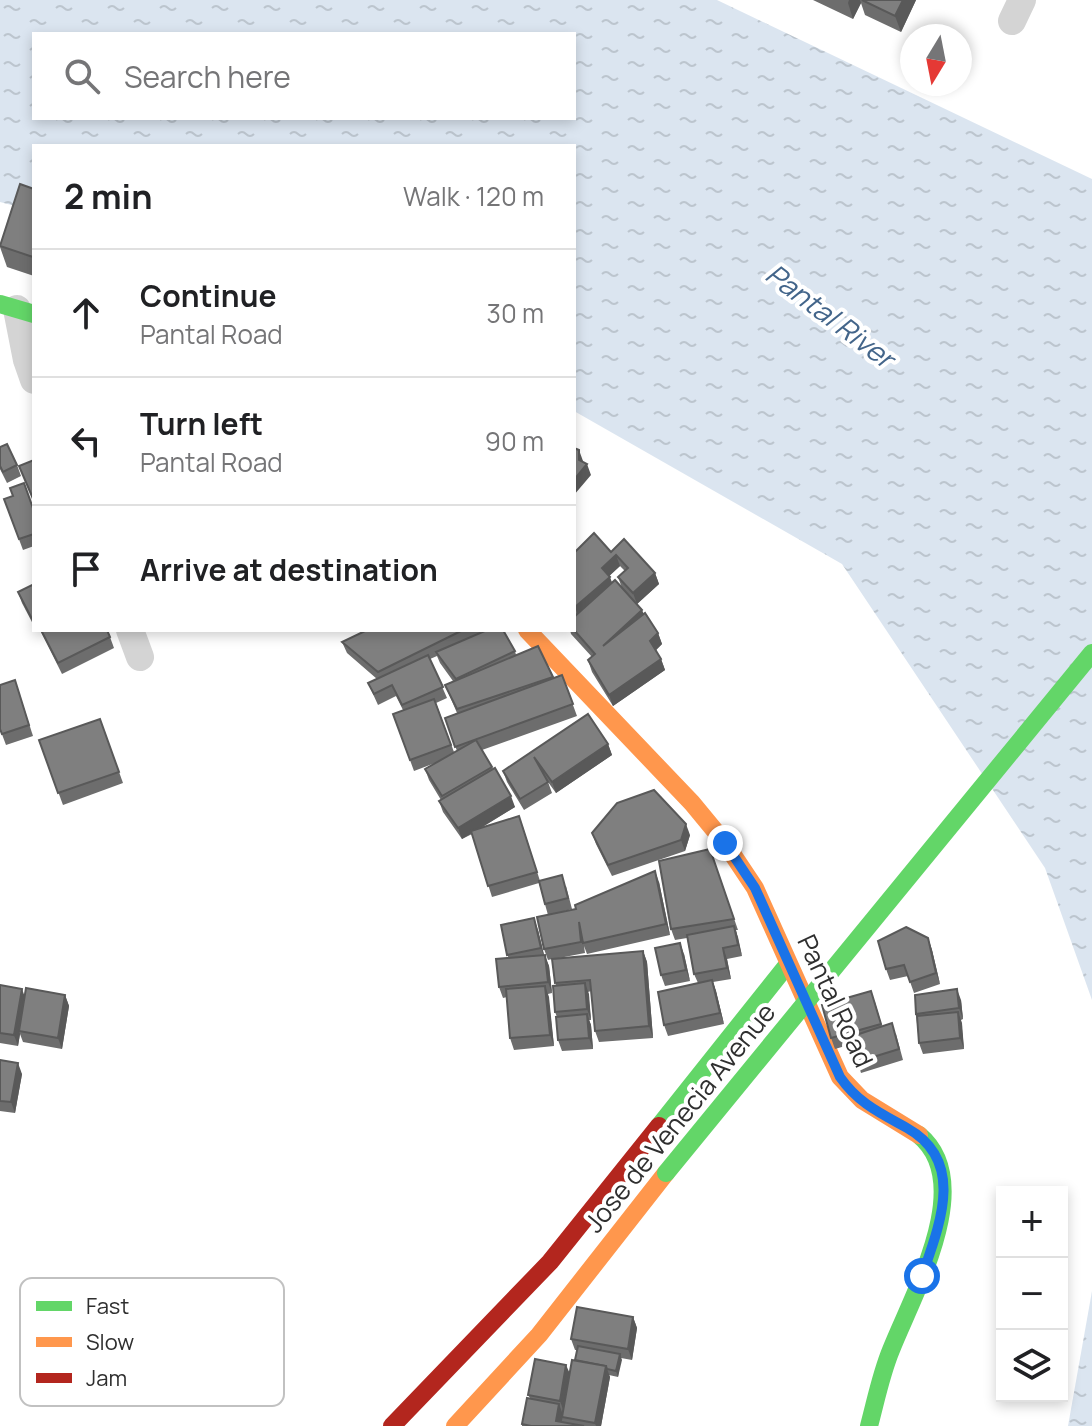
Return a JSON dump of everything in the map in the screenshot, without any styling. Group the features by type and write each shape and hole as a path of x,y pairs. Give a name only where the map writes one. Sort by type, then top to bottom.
{"main road":[{"name":"Pantal Road","path":"529,632 692,803 725,843 755,888 788,964 821,1027 840,1077 852,1094 871,1110 933,1146 942,1168 938,1229 890,1352 869,1426"},
{"name":"Jose de Venecia Avenue","path":"455,1426 498,1384 572,1297 666,1173 1092,653"},
{"path":"392,1426 550,1262 788,964"}],"street":[{"path":"13,313 32,374"},
{"path":"131,632 140,657"}],"water":[{"name":"Pantal River","path":"0,0 717,0 900,87 900,96 918,96 1092,179 1092,1000 1045,868 842,564 576,412 576,144 32,144 32,210 0,202"},
{"path":"1092,1291 1092,1426 1068,1426"}],"building":[{"path":"862,0 903,0 895,16"},
{"path":"20,184 32,188 32,257 0,246"},
{"path":"7,444 17,465 3,472 0,447"},
{"path":"576,449 579,450 579,460 587,464 576,478"},
{"path":"32,461 32,496 19,466"},
{"path":"24,483 32,505 32,535 19,539 4,499 13,496 10,488"},
{"path":"594,533 611,552 624,539 655,573 633,593 618,577 628,568 616,555 602,568 610,577 576,606 576,551"},
{"path":"615,580 642,610 603,646 645,613 658,633 650,641 661,659 609,695 588,660 595,654 576,632 576,615"},
{"path":"32,585 32,619 18,592"},
{"path":"42,632 108,632 110,637 58,663"},
{"path":"363,632 459,632 378,672 342,642"},
{"path":"482,632 504,632 515,651 456,679 436,652"},
{"path":"538,646 553,677 457,709 445,685"},
{"path":"428,655 443,687 402,705 392,685 374,694 368,683"},
{"path":"562,675 573,704 455,747 445,718"},
{"path":"15,680 29,725 2,734 0,685"},
{"path":"434,699 451,745 410,760 393,714"},
{"path":"588,714 608,744 552,782 534,757 548,782 520,799 503,771"},
{"path":"100,719 119,772 58,793 39,740"},
{"path":"476,740 492,767 442,796 425,769"},
{"path":"495,768 511,796 458,828 439,801"},
{"path":"654,790 686,824 681,840 608,865 592,833 617,803"},
{"path":"519,816 537,872 488,886 471,831"},
{"path":"710,849 734,919 671,929 659,861"},
{"path":"655,871 666,924 583,943 579,922 581,942 544,949 537,917 576,909 575,905"},
{"path":"562,875 568,898 545,904 539,881"},
{"path":"534,918 541,948 507,955 501,925"},
{"path":"734,926 738,945 723,948 727,968 694,974 687,935"},
{"path":"906,927 928,938 936,973 910,982 904,965 886,969 878,941"},
{"path":"680,943 686,970 661,975 655,948"},
{"path":"643,951 649,1026 595,1031 590,980 555,983 552,959"},
{"path":"545,955 548,982 499,987 496,959"},
{"path":"712,980 720,1013 664,1025 658,992"},
{"path":"585,983 587,1009 555,1012 553,986"},
{"path":"0,985 22,989 14,1035 0,1033"},
{"path":"545,986 550,1035 510,1038 506,989"},
{"path":"26,988 65,995 58,1038 19,1031"},
{"path":"957,989 959,1008 916,1014 915,995"},
{"path":"871,991 881,1024 831,1038 822,1005"},
{"path":"958,1012 960,1038 919,1043 917,1016"},
{"path":"587,1014 589,1038 558,1040 556,1017"},
{"path":"892,1023 899,1049 857,1062 850,1037"},
{"path":"0,1060 18,1063 11,1102 0,1101"},
{"path":"577,1307 633,1317 628,1349 571,1339"},
{"path":"578,1346 620,1354 616,1371 575,1360"},
{"path":"535,1359 566,1365 560,1401 528,1395"},
{"path":"572,1360 606,1366 595,1423 562,1417"},
{"path":"527,1398 559,1404 556,1421 584,1426 522,1424"}],"traffic: fast":[{"path":"0,304 32,313"},
{"path":"666,1173 1092,653"},
{"path":"659,1126 788,964"},
{"path":"869,1426 884,1368 935,1240 941,1209 942,1181 935,1156 919,1135"}],"traffic: slow":[{"path":"529,632 692,803 725,843 755,888 840,1077 862,1100 919,1135"},
{"path":"455,1426 539,1335 666,1173"}],"traffic: jam":[{"path":"392,1426 550,1262 659,1126"}],"route":[{"path":"725,843 755,888 788,964 821,1027 840,1077 852,1094 871,1110 910,1129 933,1146 939,1156 943,1189 938,1229 922,1276"}]}
